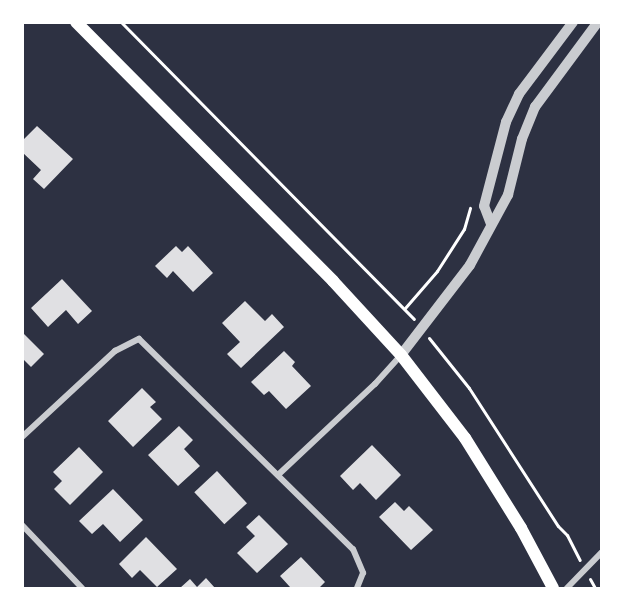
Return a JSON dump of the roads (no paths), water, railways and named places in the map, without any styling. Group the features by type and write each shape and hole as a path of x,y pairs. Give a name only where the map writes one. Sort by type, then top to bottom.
{"main road":[{"path":"76,22 333,281 401,355 465,438 521,528 553,588"}],"street":[{"path":"491,224 484,206 506,122 519,94 573,22"},
{"path":"279,474 375,384 422,329 470,265 508,195 522,139 535,107 598,22"},
{"path":"22,437 115,351 139,339 279,474 352,549 363,573 357,588"},
{"path":"22,525 82,588"},
{"path":"567,588 602,552"}]}
